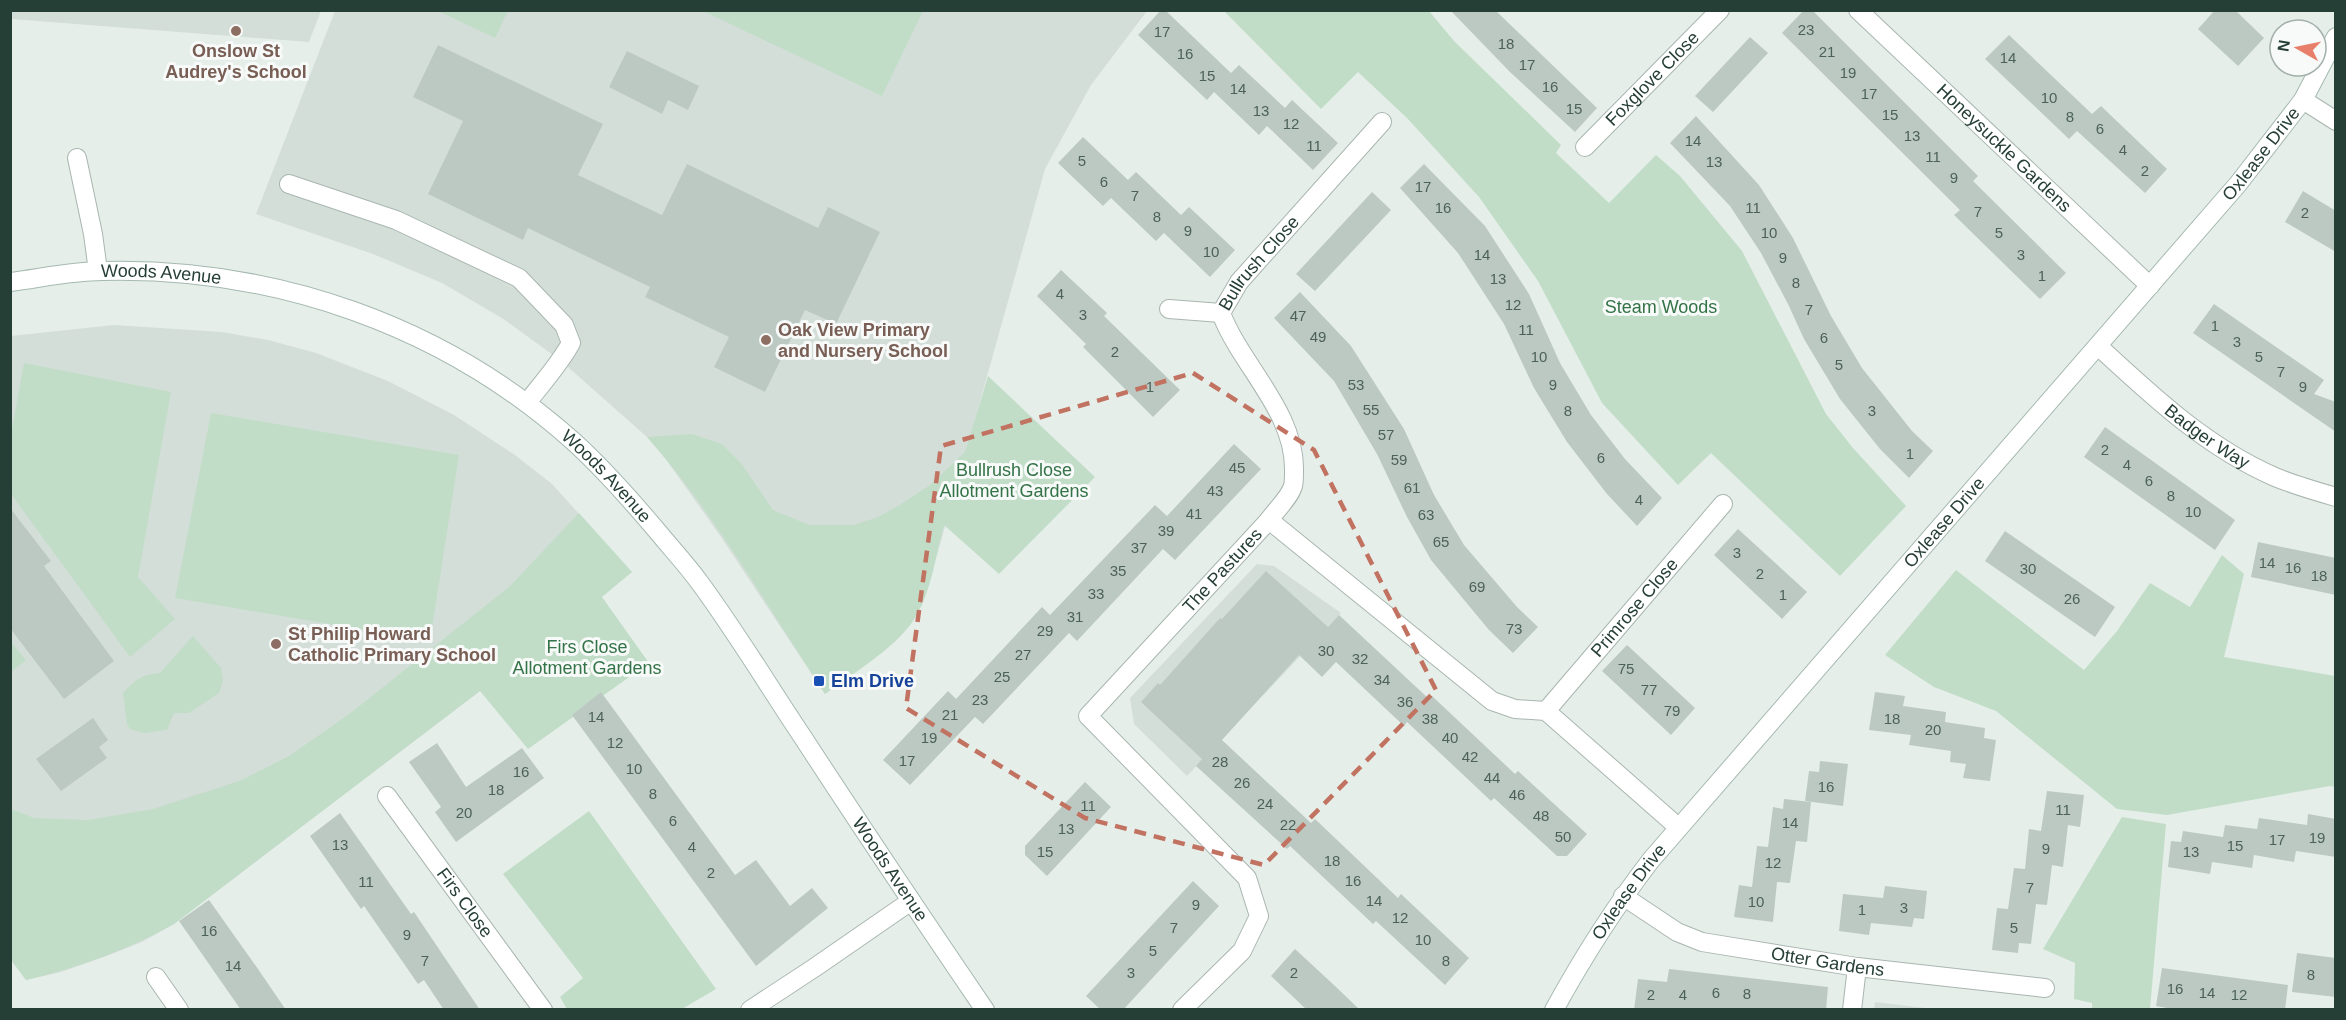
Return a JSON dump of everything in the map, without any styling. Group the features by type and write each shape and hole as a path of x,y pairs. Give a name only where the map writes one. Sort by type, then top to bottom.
{"street":[{"name":"Foxglove Close","path":"1585,147 1720,10"},
{"name":"Honeysuckle Gardens","path":"1858,10 2150,286"},
{"name":"Oxlease Drive","path":"1554,1010 1587,950 1623,896 1678,827 2238,184 2303,100 2336,37"},
{"path":"2303,100 2336,121"},
{"name":"Bullrush Close","path":"1269,520 1293,487 1294,461 1286,429 1265,390 1234,342 1221,313 1239,282 1382,122"},
{"path":"77,158 93,234 98,271"},
{"path":"289,184 396,220 519,278 564,325 571,343 561,360 550,371 527,404"},
{"name":"Woods Avenue","path":"10,282 98,271 208,275 253,282 301,294 365,315 430,343 481,371 527,404 573,441 616,483 700,582 985,1010"},
{"path":"1170,309 1221,313"},
{"name":"Badger Way","path":"2098,346 2136,382 2195,431 2234,456 2274,477 2336,497"},
{"name":"Primrose Close","path":"1546,711 1723,504"},
{"name":"The Pastures","path":"1182,1010 1242,951 1259,916 1246,878 1088,716 1269,520 1492,701 1515,709 1546,711"},
{"path":"1546,711 1678,827"},
{"name":"Firs Close","path":"387,796 543,1010"},
{"name":"Otter Gardens","path":"1623,896 1677,932 1702,942 1857,967 2045,988"},
{"path":"750,1010 911,901"},
{"path":"1852,1010 1857,967"},
{"path":"156,977 179,1010"}],"highlighted area":[{"path":"1193,373 1314,450 1436,690 1264,865 1085,818 906,708 941,446"}],"shaded area":[{"name":"Onslow St Audrey's School","path":"10,11 321,11 309,42 11,19"},
{"name":"Oak View Primary and Nursery School","path":"335,11 1147,11 1091,85 1045,169 927,591 913,621 889,646 825,694 721,537 665,458 647,437 561,361 505,320 442,283 373,254 256,214"},
{"name":"St Philip Howard Catholic Primary School","path":"114,325 222,332 268,340 316,353 388,381 454,415 515,455 552,484 632,572 174,924 142,942 104,957 61,972 26,980 11,960 11,336"},
{"path":"1257,564 1274,566 1341,613 1187,776 1134,724 1130,698"},
{"path":"1875,1002 1933,1009 1874,1009"}],"green space":[{"path":"438,11 508,11 495,38"},
{"path":"703,11 923,11 882,96"},
{"name":"Steam Woods","path":"1224,11 1429,11 1454,41 1561,145 1556,153 1609,203 1656,155 1680,176 1742,251 1826,414 1853,448 1906,506 1840,576 1711,453 1678,485 1602,403 1538,281 1479,197 1407,118 1358,72 1321,109"},
{"path":"24,363 171,392 138,577 175,619 130,657 11,494 11,435"},
{"name":"Bullrush Close Allotment Gardens","path":"988,376 1095,477 999,574 944,525 925,599 913,621 884,651 825,694 718,529 672,466 647,437 692,434 722,444 741,463 773,510 809,525 854,525 878,517 930,485 965,452"},
{"path":"211,413 459,455 430,641 175,598"},
{"name":"Firs Close Allotment Gardens","path":"579,513 632,572 602,597 649,663 528,749 480,691 174,924 102,957 26,980 11,960 11,809 34,818 88,820 153,809 242,780 289,756 348,715 509,587"},
{"path":"2222,555 2244,574 2224,657 2335,676 2335,787 2330,786 2167,815 2117,809 1996,711 1934,687 1885,655 1956,570 2084,670 2117,631 2150,583 2190,607"},
{"path":"193,636 221,668 223,680 219,693 189,713 174,713 167,730 144,733 130,729 127,724 123,693 139,678 160,673"},
{"path":"10,641 26,660 11,672 10,672"},
{"path":"589,811 716,989 682,1009 567,1009 560,997 583,978 503,874"},
{"path":"2122,817 2166,824 2150,1009 2092,1009 2092,1003 2074,999 2075,963 2043,949"}],"building":[{"path":"1161,10 1165,10 1231,73 1239,65 1285,108 1292,100 1338,143 1313,170 1267,126 1259,135 1214,92 1207,100 1138,35"},
{"path":"1450,10 1495,10 1597,108 1575,132 1510,72"},
{"path":"1804,10 1812,10 1978,176 1973,181 2066,273 2040,299 1954,215 1960,210 1782,33"},
{"path":"2215,10 2235,10 2264,38 2238,66 2198,29"},
{"path":"2009,35 2092,114 2101,106 2167,169 2145,193 2077,131 2069,139 1985,59"},
{"path":"1750,37 1768,53 1713,112 1695,96"},
{"path":"438,45 603,124 578,175 662,215 687,164 818,228 828,207 880,232 836,324 805,310 765,392 714,367 729,337 645,297 650,287 528,228 523,240 428,194 463,121 413,97"},
{"path":"627,51 699,86 688,110 668,100 662,114 609,87"},
{"path":"1696,116 1759,185 1793,238 1831,316 1862,368 1912,431 1933,451 1909,478 1880,449 1840,399 1804,339 1761,253 1730,206 1670,143"},
{"path":"1083,137 1128,180 1136,172 1181,215 1189,207 1235,250 1210,277 1164,233 1156,241 1111,198 1103,206 1058,163"},
{"path":"1424,164 1485,226 1529,294 1560,363 1591,415 1625,459 1662,498 1637,526 1607,494 1567,442 1534,388 1504,324 1458,253 1400,188"},
{"path":"2303,191 2336,211 2336,252 2285,222"},
{"path":"1372,192 1391,210 1315,291 1296,274"},
{"path":"1061,270 1107,313 1104,316 1180,390 1153,417 1083,347 1086,344 1037,296"},
{"path":"1300,292 1351,346 1404,429 1434,495 1464,545 1517,607 1538,627 1513,653 1489,630 1431,560 1407,517 1377,454 1334,381 1274,318"},
{"path":"2214,304 2324,380 2314,394 2336,402 2336,432 2193,333"},
{"path":"2105,427 2235,520 2215,550 2084,457"},
{"path":"1234,444 1261,469 1175,560 1163,549 1077,641 1069,633 983,724 975,717 910,785 883,760 948,691 956,699 1042,607 1050,615 1155,505 1167,516"},
{"path":"10,508 51,561 44,566 114,661 64,699 10,628"},
{"path":"1738,529 1807,592 1782,619 1714,555"},
{"path":"2005,531 2115,607 2095,637 1985,561"},
{"path":"2258,542 2336,558 2336,595 2251,577"},
{"path":"1266,571 1328,627 1339,615 1429,699 1432,696 1515,774 1518,771 1587,834 1567,856 1557,856 1494,798 1491,801 1407,722 1404,726 1336,662 1322,677 1299,655 1222,740 1311,823 1315,819 1398,898 1401,894 1469,958 1445,985 1376,921 1373,924 1290,846 1287,849 1196,766 1202,759 1141,702 1158,683 1160,685"},
{"path":"1627,645 1695,708 1671,735 1602,671"},
{"path":"601,692 735,875 756,860 790,906 812,888 828,908 756,966 572,715"},
{"path":"1875,692 1905,696 1903,706 1946,712 1945,722 1985,728 1984,738 1996,740 1990,781 1963,778 1966,764 1950,762 1951,751 1909,745 1911,735 1869,730"},
{"path":"93,718 108,740 99,747 107,758 61,791 36,759"},
{"path":"437,743 466,787 522,748 544,778 456,842 435,812 441,807 409,762"},
{"path":"1820,761 1848,764 1843,806 1805,801 1809,771 1819,772"},
{"path":"1085,782 1111,807 1047,876 1025,855 1025,846"},
{"path":"2047,791 2084,795 2080,827 2068,825 2063,867 2052,865 2047,905 2036,904 2031,944 2019,943 2018,953 1992,950 1997,908 2008,909 2014,868 2025,869 2029,829 2041,831"},
{"path":"1784,799 1811,802 1807,842 1796,841 1790,883 1777,882 1773,922 1734,917 1739,885 1752,887 1757,846 1768,847 1773,807 1783,809"},
{"path":"340,813 411,914 414,912 480,1010 444,1010 424,980 418,984 364,906 361,909 310,836"},
{"path":"2308,814 2336,819 2336,857 2296,851 2294,862 2254,855 2252,868 2212,862 2210,874 2168,867 2171,841 2181,842 2183,831 2223,837 2225,825 2257,829 2259,818 2307,825"},
{"path":"1193,881 1219,906 1123,1010 1101,1010 1086,996"},
{"path":"1885,886 1927,891 1924,919 1914,918 1912,927 1871,923 1869,935 1839,931 1843,894 1883,898"},
{"path":"209,900 286,1010 241,1010 179,921"},
{"path":"1295,949 1360,1010 1307,1010 1271,976"},
{"path":"2297,953 2336,958 2336,997 2292,992"},
{"path":"2162,968 2288,985 2285,1010 2178,1010 2156,1006"},
{"path":"1669,969 1828,987 1826,1010 1634,1010 1638,979 1667,982"}],"place":[{"name":"Onslow St Audrey's School","path":"236,31"},
{"name":"Oak View Primary and Nursery School","path":"766,340"},
{"name":"St Philip Howard Catholic Primary School","path":"276,644"},
{"name":"Elm Drive","path":"819,681"}]}
